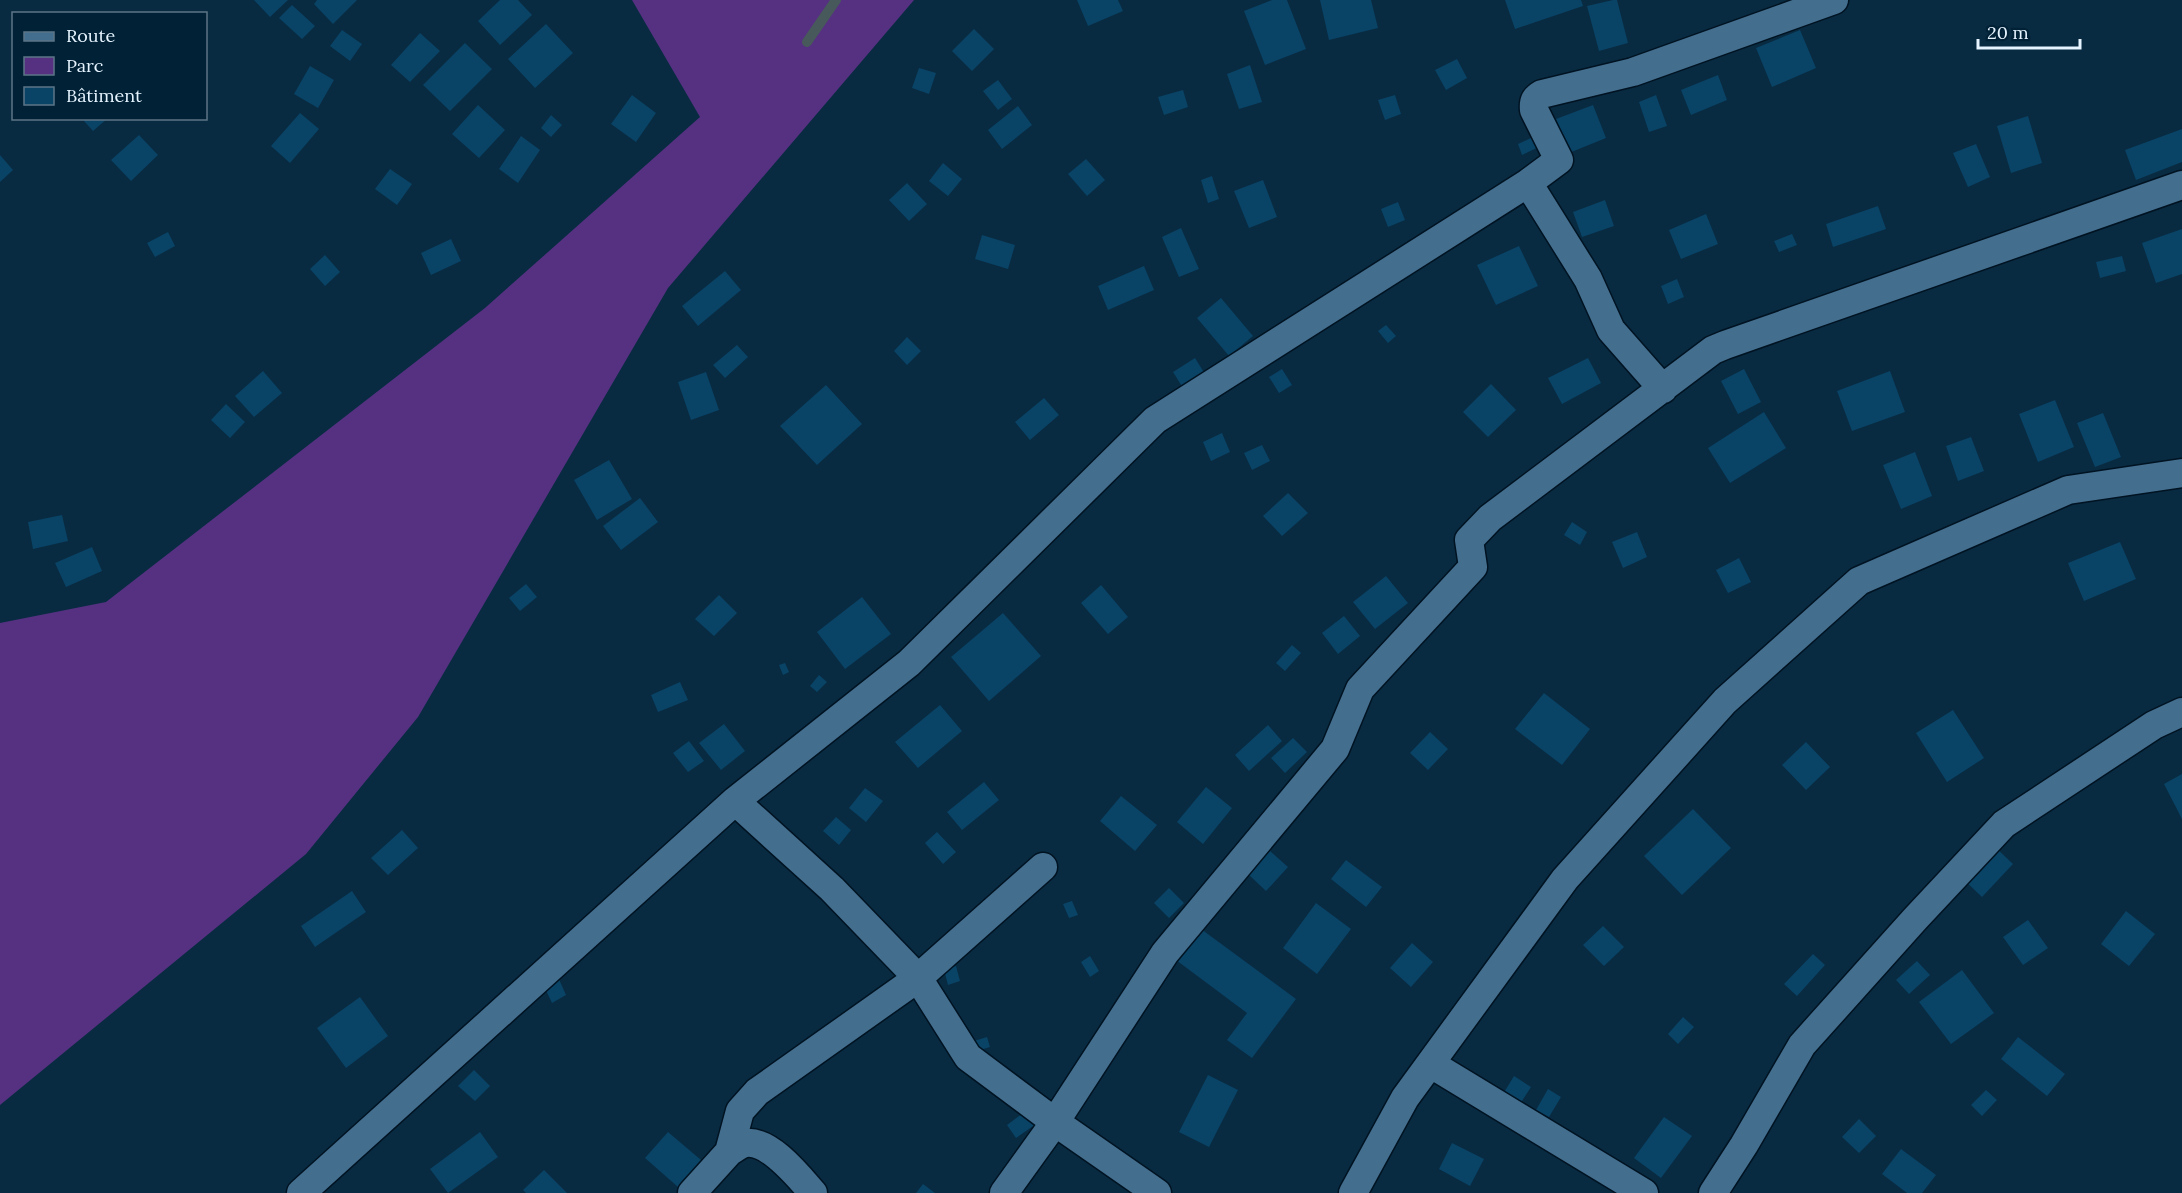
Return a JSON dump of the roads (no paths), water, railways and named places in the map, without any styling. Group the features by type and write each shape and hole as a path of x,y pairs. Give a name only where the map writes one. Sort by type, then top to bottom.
{"street":[{"path":"301,1193 735,801 909,663 1155,420 1528,183 1560,160 1534,110 1533,103 1536,98 1542,94 1633,72 1834,0"},
{"path":"1528,183 1588,279 1611,330 1663,389"},
{"path":"1004,1193 1055,1122 1165,953 1335,749 1360,689 1473,567 1469,540 1490,518 1713,350 2182,185"},
{"path":"1353,1193 1406,1098 1565,879 1725,701 1859,581 2068,490 2182,473"},
{"path":"1713,1193 1749,1137 1802,1045 1915,918 2004,824 2154,725 2182,712"},
{"path":"735,801 832,889 918,978 968,1057 1055,1122 1157,1193"},
{"path":"729,1152 741,1111 757,1092 918,978 1043,867"},
{"path":"1431,1064 1644,1193"},
{"path":"692,1193 729,1152 745,1143 761,1146 791,1167 813,1193"}],"waterway":[{"path":"807,42 836,0"}]}
